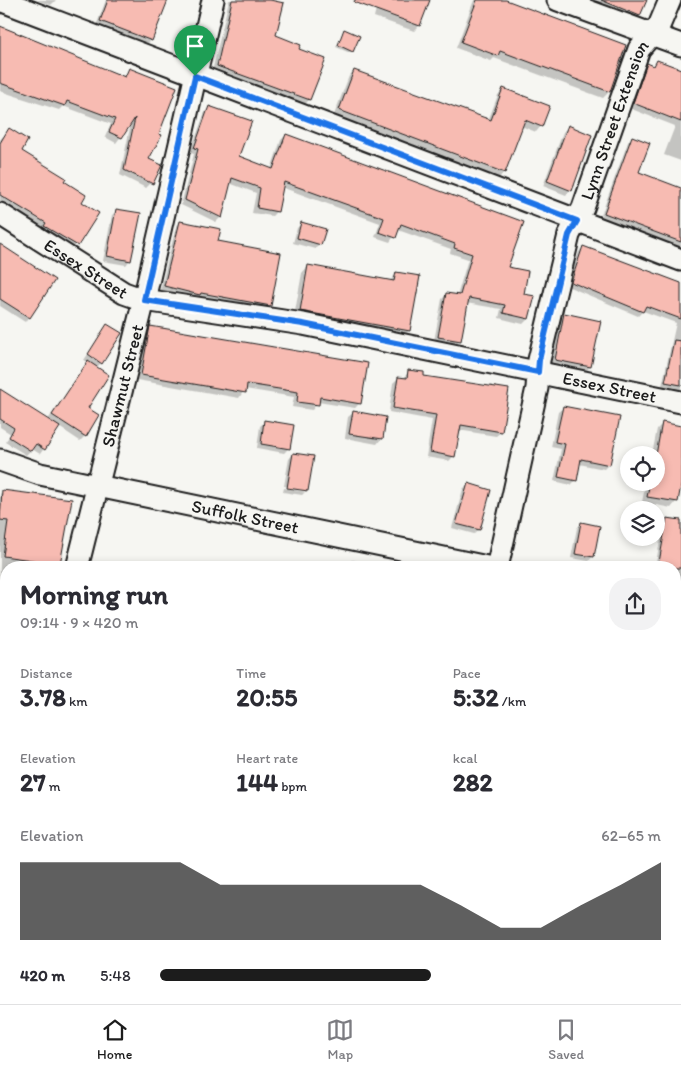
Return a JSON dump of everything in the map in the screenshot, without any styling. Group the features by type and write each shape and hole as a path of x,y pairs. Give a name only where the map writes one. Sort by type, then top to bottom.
{"street":[{"path":"0,0 681,260"},
{"name":"Shawmut Street","path":"79,561 144,300 212,0"},
{"path":"558,0 681,45"},
{"name":"Lynn Street Extension","path":"499,561 537,388 539,360 569,235 583,208 639,49 659,26 670,0"},
{"name":"Essex Street","path":"0,214 124,293 144,300 303,324 681,402"},
{"name":"Suffolk Street","path":"0,460 40,474 458,561"}],"building":[{"path":"108,0 168,0 152,41 100,21"},
{"path":"232,0 270,0 284,3 276,35 301,45 299,49 326,59 310,100 217,66"},
{"path":"355,0 430,0 420,26 354,2"},
{"path":"477,0 506,0 626,45 610,92 500,51 498,56 461,42"},
{"path":"601,0 647,0 640,16"},
{"path":"0,26 125,77 129,68 177,87 159,134 162,135 149,159 162,165 153,184 124,170 135,118 122,138 109,132 115,119 67,101 65,106 0,83"},
{"path":"344,29 360,36 353,52 338,45"},
{"path":"657,60 681,69 681,122 633,103 647,63 654,66"},
{"path":"354,70 491,120 503,88 550,106 542,127 525,120 505,173 339,110"},
{"path":"209,106 252,121 239,156 273,169 286,134 524,222 508,267 528,271 524,294 535,296 529,319 503,313 505,305 469,298 461,341 438,337 446,293 460,295 472,254 454,248 455,244 401,224 396,238 379,232 384,218 284,182 278,212 257,208 260,188 232,178 222,218 185,200 198,149 194,148"},
{"path":"568,125 592,135 572,191 547,181"},
{"path":"9,128 28,140 22,151 66,178 64,181 86,195 82,202 99,213 78,246 44,226 46,223 0,195 0,143"},
{"path":"632,136 650,143 639,172 681,188 681,242 604,213"},
{"path":"116,209 141,213 131,261 107,256"},
{"path":"180,221 221,229 218,241 281,253 271,306 201,293 200,295 164,286"},
{"path":"301,222 326,229 321,245 297,238"},
{"path":"0,244 55,280 30,318 0,299"},
{"path":"583,246 681,283 681,319 646,306 643,312 571,282"},
{"path":"308,265 394,281 396,272 420,276 410,331 300,311"},
{"path":"564,313 601,321 591,367 555,360"},
{"path":"107,324 122,333 102,364 88,354"},
{"path":"150,326 368,363 361,404 320,397 319,405 297,402 298,392 247,384 246,393 141,375"},
{"path":"674,340 681,341 681,385 665,382"},
{"path":"88,361 109,375 88,408 99,415 86,437 52,415"},
{"path":"408,370 424,372 424,376 509,389 502,432 461,425 455,457 430,452 436,415 393,408 398,377 407,378"},
{"path":"0,389 60,427 45,450 36,444 31,451 9,437 14,428 0,419"},
{"path":"563,406 620,417 610,465 581,459 577,481 558,477 565,444 555,442"},
{"path":"353,411 386,417 383,439 349,434"},
{"path":"264,420 294,425 290,449 261,444"},
{"path":"662,422 681,426 681,485 678,502 647,497 648,491 665,491 665,446 658,446"},
{"path":"293,453 314,456 308,491 287,488"},
{"path":"468,483 491,490 480,530 456,524"},
{"path":"2,490 72,499 61,561 39,561 3,556 8,521 0,520"},
{"path":"667,518 681,520 681,561 659,561 662,546 665,546"},
{"path":"581,522 600,526 594,557 575,554"}],"route":[{"path":"195,76 577,221 569,235 539,360 538,372 303,324 144,300 195,76"}]}
